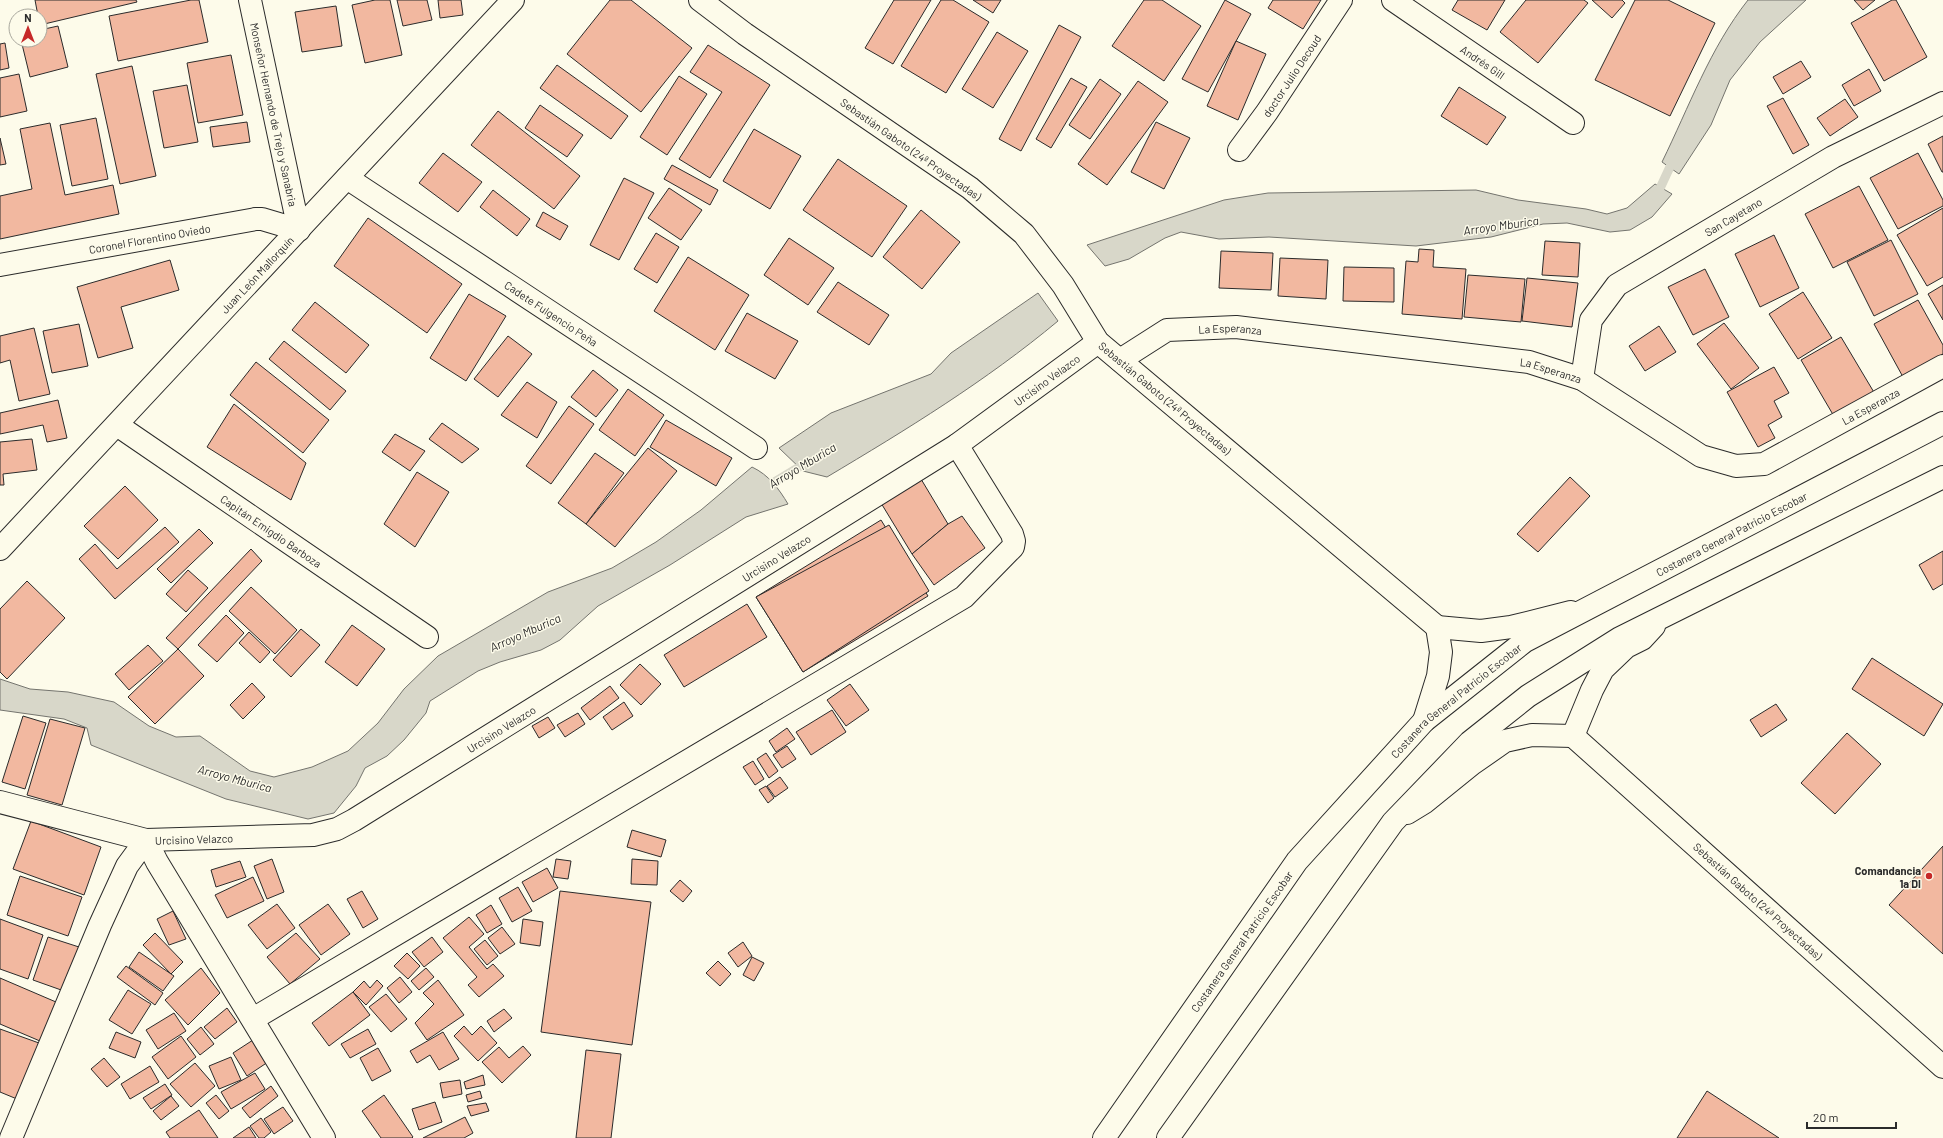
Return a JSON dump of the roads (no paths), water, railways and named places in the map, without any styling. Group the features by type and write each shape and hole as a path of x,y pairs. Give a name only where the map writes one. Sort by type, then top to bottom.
{"main road":[{"name":"Monseñor Hernando de Trejo y Sanabria","path":"250,0 299,230"},
{"name":"Juan León Mallorquín","path":"0,549 513,0"},
{"name":"Sebastián Gaboto (24ª Proyectadas)","path":"700,0 745,34 970,188 1024,234 1063,285 1098,342 1437,627"},
{"name":"doctor Julio Decoud","path":"1239,150 1267,112 1341,0"},
{"name":"Andrés Gill","path":"1392,0 1573,123"},
{"name":"San Cayetano","path":"1582,379 1591,320 1617,285 1834,157 1943,103"},
{"name":"Cadete Fulgencio Peña","path":"347,178 756,448"},
{"name":"Coronel Florentino Oviedo","path":"0,265 256,219 262,219 299,230"},
{"name":"La Esperanza","path":"1120,360 1167,330 1236,327 1529,362 1582,379 1701,456 1736,466 1764,464 1943,366"},
{"name":"Urcisino Velazco","path":"11,1138 100,925 127,866 146,840 313,835 337,828 354,820 957,445 1098,342"},
{"name":"Costanera General Patricio Escobar","path":"1104,1138 1297,861 1424,721 1525,641 1943,423"},
{"name":"Capitán Emigdio Barboza","path":"117,424 427,637"},
{"path":"253,1019 964,597 1013,547 1014,541 1012,534 957,445"},
{"path":"1168,1138 1393,822 1470,742 1528,696 1620,638 1943,477"},
{"path":"1424,721 1438,676 1441,652 1437,627 1482,631 1511,627 1588,608"},
{"path":"1393,822 1425,802 1472,764 1505,741 1532,735 1573,736 1602,669 1626,648 1642,639 1665,615"},
{"name":"Sebastián Gaboto (24ª Proyectadas)","path":"1573,736 1943,1067"},
{"path":"0,802 146,840 157,862 324,1138"},
{"path":"0,1135 7,1138"}],"water":[{"path":"1748,0 1806,0 1760,42 1730,80 1711,125 1679,174 1662,162 1711,58 1722,38"},
{"path":"1655,184 1672,194 1652,217 1630,230 1610,232 1567,223 1543,224 1491,237 1416,246 1269,237 1219,239 1181,232 1165,238 1129,259 1105,266 1087,245 1224,200 1268,193 1476,190 1518,200 1586,209 1607,214 1627,208"},
{"path":"1038,293 1058,321 1003,364 945,404 827,477 803,471 779,448 831,413 931,374 951,353"},
{"path":"752,467 764,474 773,483 788,504 746,517 670,565 598,606 560,640 541,650 500,662 478,671 430,701 426,713 404,740 387,756 365,768 356,786 334,813 308,819 226,799 91,745 87,728 64,719 0,710 0,679 30,689 68,692 114,702 149,726 176,737 200,736 250,771 274,777 312,767 348,751 378,723 404,689 438,656 548,592 612,568 656,542 701,510"}],"waterway":[{"name":"Arroyo Mburica","path":"1656,197 1675,156"},
{"name":"Arroyo Mburica","path":"763,489 809,461"}],"place":[{"name":"Comandancia 1a DI","path":"1929,876"}]}
